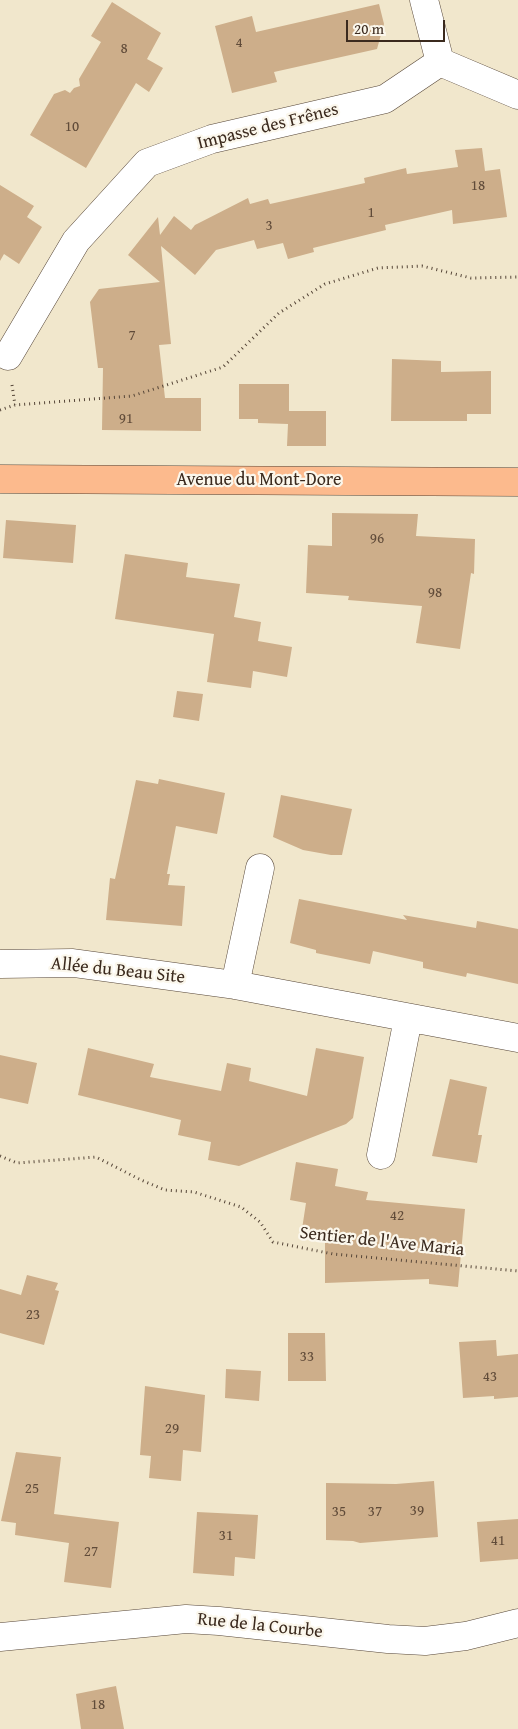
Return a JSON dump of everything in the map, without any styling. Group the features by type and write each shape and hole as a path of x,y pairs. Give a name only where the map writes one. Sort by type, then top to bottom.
{"main road":[{"name":"Avenue du Mont-Dore","path":"0,479 518,482"}],"street":[{"path":"424,0 440,62 518,95"},
{"name":"Impasse des Frênes","path":"8,356 76,241 147,163 212,139 385,99 440,62"},
{"path":"235,985 260,868"},
{"name":"Allée du Beau Site","path":"0,964 73,963 235,985 408,1019 518,1038"},
{"path":"381,1155 408,1019"},
{"name":"Rue de la Courbe","path":"0,1638 186,1619 425,1641 466,1636 518,1623"}],"path":[{"path":"0,410 15,404 132,396 223,367 279,313 325,284 378,268 422,266 471,278 518,277"},
{"name":"Sentier de l'Ave Maria","path":"0,1156 17,1163 96,1156 141,1180 165,1190 194,1192 240,1207 260,1222 273,1242 333,1254 518,1271"}],"building":[{"path":"112,2 161,33 147,59 163,68 149,92 136,83 86,168 30,135 54,94 65,90 70,93 74,88 80,86 79,79 101,42 91,36"},
{"path":"379,4 384,24 377,49 274,72 277,82 232,93 215,26 252,16 256,32"},
{"path":"482,148 485,171 500,169 507,217 453,224 452,210 385,225 386,230 313,248 314,252 288,259 283,243 257,249 254,240 216,250 195,275 161,246 171,344 159,345 165,398 201,398 201,431 102,430 103,368 98,368 90,302 99,289 160,282 128,255 158,217 160,235 174,216 191,230 195,225 248,198 250,204 268,199 270,204 365,183 364,178 406,168 407,174 458,167 455,150"},
{"path":"0,185 34,206 27,217 42,227 19,264 4,254 0,261"},
{"path":"392,359 441,361 441,372 491,371 491,414 467,414 467,421 391,421"},
{"path":"239,384 289,384 289,411 326,411 326,446 287,446 288,424 258,423 258,419 239,419"},
{"path":"332,513 418,514 416,536 475,539 474,574 471,573 460,649 416,643 422,606 348,600 349,596 306,593 308,545 332,546"},
{"path":"6,520 76,525 73,563 3,558"},
{"path":"125,554 188,563 186,577 240,584 234,617 261,622 258,641 292,647 287,677 253,671 251,688 207,682 214,634 115,619"},
{"path":"177,691 203,694 199,721 173,717"},
{"path":"159,779 225,793 217,834 176,826 167,874 170,874 168,885 185,886 182,926 106,920 110,878 115,879 136,780 158,784"},
{"path":"281,795 352,809 342,855 303,850 273,837"},
{"path":"299,899 407,920 403,915 476,928 477,921 518,929 518,984 467,973 466,977 423,968 423,962 373,951 370,964 316,953 316,950 290,943"},
{"path":"88,1048 154,1064 150,1077 221,1091 227,1063 251,1068 249,1081 307,1096 316,1048 364,1057 353,1118 346,1124 239,1166 208,1160 211,1142 178,1135 181,1120 78,1095"},
{"path":"0,1055 37,1063 28,1104 0,1098"},
{"path":"450,1079 487,1087 478,1135 482,1135 477,1163 432,1156"},
{"path":"296,1162 338,1169 335,1186 368,1192 366,1200 465,1209 458,1287 429,1284 429,1279 325,1283 325,1233 302,1229 306,1203 290,1200"},
{"path":"27,1275 58,1283 55,1290 59,1291 44,1345 0,1333 0,1289 21,1295"},
{"path":"288,1333 325,1333 326,1381 288,1381"},
{"path":"496,1340 497,1356 518,1354 518,1397 494,1399 494,1396 463,1398 459,1342"},
{"path":"226,1369 261,1371 259,1401 225,1398"},
{"path":"145,1386 205,1395 201,1452 183,1450 181,1481 149,1478 151,1456 140,1455"},
{"path":"16,1452 61,1457 54,1514 119,1522 111,1588 64,1582 69,1543 15,1535 16,1523 1,1521"},
{"path":"434,1481 438,1537 360,1543 326,1540 326,1483 396,1484"},
{"path":"197,1512 258,1515 255,1559 235,1557 234,1576 193,1573"},
{"path":"518,1519 518,1559 480,1562 477,1522"},
{"path":"116,1686 124,1729 81,1729 76,1694"}]}
